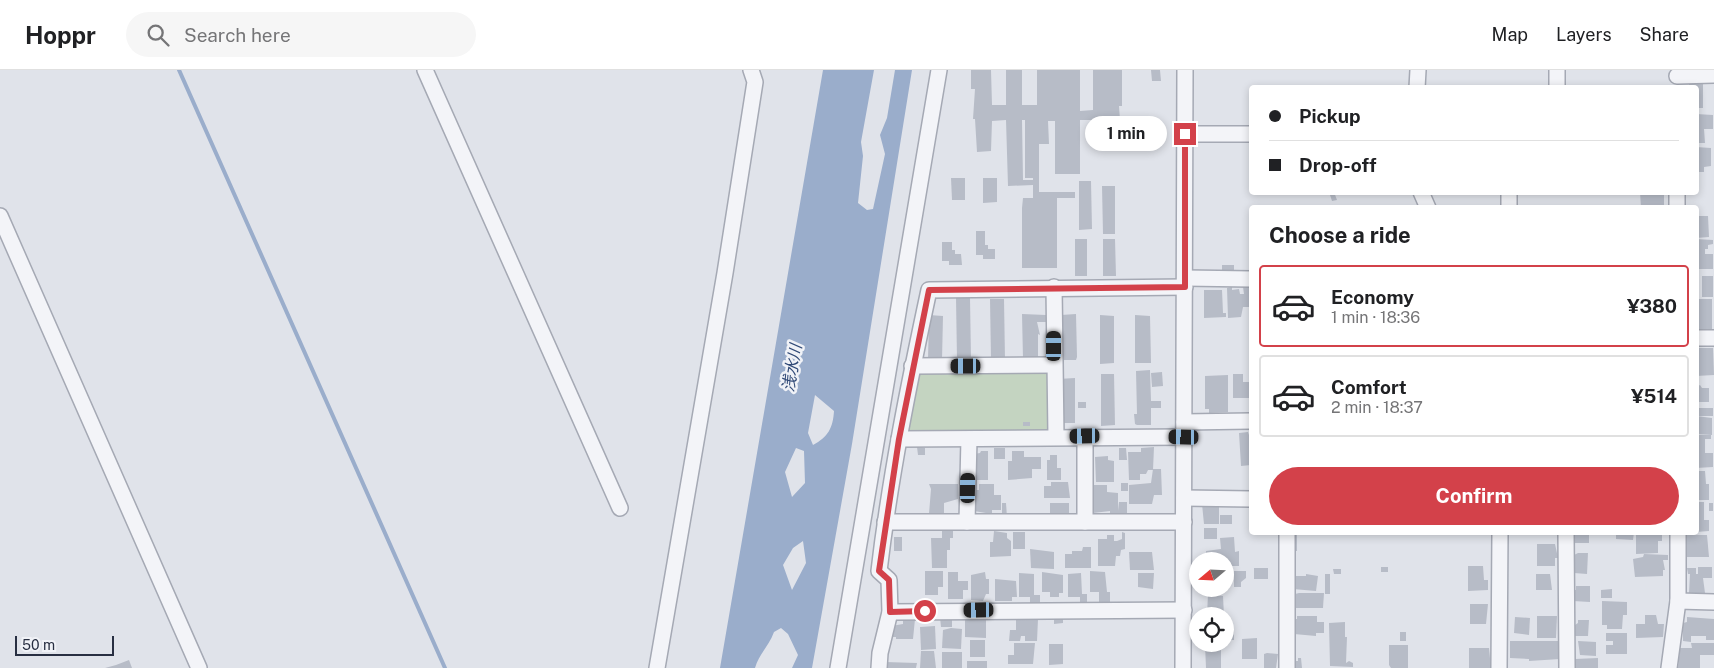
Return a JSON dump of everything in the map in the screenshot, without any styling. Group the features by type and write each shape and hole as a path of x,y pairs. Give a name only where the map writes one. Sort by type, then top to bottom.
{"street":[{"path":"425,70 620,508"},
{"path":"657,668 726,273 755,82 751,70"},
{"path":"838,668 939,70"},
{"path":"1184,668 1185,70"},
{"path":"1417,85 1418,70"},
{"path":"1557,70 1557,85"},
{"path":"1677,78 1714,75"},
{"path":"1185,134 1249,134"},
{"path":"0,216 199,668"},
{"path":"879,668 880,653 890,612 889,580 879,571 885,522 912,366 929,290 1249,279"},
{"path":"1054,287 1056,437"},
{"path":"1699,338 1714,338"},
{"path":"912,366 1054,365"},
{"path":"899,439 1085,436 1184,430 1249,421"},
{"path":"1085,436 1086,522"},
{"path":"967,522 968,438"},
{"path":"1184,498 1249,499"},
{"path":"885,522 1184,522"},
{"path":"1286,535 1287,668"},
{"path":"1499,668 1500,535"},
{"path":"1566,535 1567,668"},
{"path":"1669,668 1678,601 1678,535"},
{"path":"1678,601 1714,602"},
{"path":"890,612 1015,609 1184,610"},
{"path":"842,639 848,668"}],"green space":[{"path":"1051,369 1052,434 915,435 908,429 918,370"}],"water":[{"name":"浅水川","path":"823,70 874,70 861,142 863,156 858,203 867,210 873,209 885,154 880,135 887,118 895,70 912,70 852,444 812,668 792,668 798,655 788,634 781,628 774,632 755,668 720,668","holes":["815,395 834,411 829,431 813,445 808,433","796,448 804,451 805,483 792,497 785,472","803,541 806,563 792,590 783,565 793,548"]}],"building":[{"path":"971,70 991,70 992,105 1006,105 1006,70 1022,70 1022,105 1037,105 1037,70 1080,70 1080,111 1093,110 1093,70 1122,70 1122,106 1119,106 1120,120 1080,120 1080,174 1055,174 1055,121 1048,121 1049,144 1039,144 1039,192 1075,192 1075,198 1057,198 1057,268 1022,268 1023,198 1033,198 1033,185 1008,186 1006,120 992,121 991,151 977,152 975,119 973,119 975,89 971,89","holes":["1022,120 1025,120 1025,178 1033,178 1033,180 1023,180"]},
{"path":"1151,70 1160,70 1161,81 1152,81"},
{"path":"1703,84 1703,108 1699,108 1699,85 1689,85"},
{"path":"1699,114 1713,115 1713,129 1704,129 1705,143 1699,143"},
{"path":"1699,147 1711,148 1711,166 1704,167 1704,172 1699,172"},
{"path":"951,178 965,178 965,200 952,200"},
{"path":"983,178 997,178 997,202 983,203"},
{"path":"1079,181 1091,181 1092,229 1079,230"},
{"path":"1102,186 1115,186 1115,234 1103,234"},
{"path":"1330,195 1335,195 1337,200 1332,201"},
{"path":"1640,195 1664,195 1664,205 1641,205"},
{"path":"1699,216 1708,216 1709,237 1699,238"},
{"path":"976,231 985,231 985,245 988,245 988,249 995,249 995,259 983,259 983,255 976,255"},
{"path":"1075,239 1087,239 1087,276 1075,276"},
{"path":"1103,239 1115,239 1116,276 1103,276"},
{"path":"1699,239 1713,240 1713,244 1708,245 1708,249 1705,249 1705,254 1713,254 1713,269 1699,269"},
{"path":"942,242 952,242 952,250 955,250 955,254 961,254 962,265 949,265 949,261 942,261"},
{"path":"1222,265 1234,265 1234,270 1222,270"},
{"path":"1702,276 1713,276 1713,297 1702,297"},
{"path":"1232,287 1232,290 1239,289 1240,294 1244,294 1243,287 1249,287 1249,307 1243,307 1241,317 1228,318 1227,288"},
{"path":"1204,290 1222,290 1223,313 1226,313 1226,317 1204,318"},
{"path":"956,298 970,298 971,360 957,360"},
{"path":"990,299 1004,299 1005,360 991,360"},
{"path":"1699,299 1712,299 1712,330 1699,330"},
{"path":"1022,314 1046,315 1046,322 1037,322 1040,335 1038,334 1038,359 1023,359"},
{"path":"1076,314 1077,357 1076,360 1061,360 1061,315"},
{"path":"929,315 943,316 942,360 928,360"},
{"path":"1100,315 1114,316 1114,363 1100,364"},
{"path":"1135,315 1150,316 1151,363 1135,363"},
{"path":"1699,348 1713,348 1714,375 1699,376"},
{"path":"1150,370 1151,401 1161,401 1161,408 1151,408 1151,425 1137,425 1135,424 1134,414 1137,414 1136,371"},
{"path":"1162,372 1163,386 1152,387 1151,373"},
{"path":"1101,374 1114,374 1115,425 1101,426"},
{"path":"1233,374 1243,374 1243,382 1249,382 1249,398 1233,398"},
{"path":"1228,375 1228,412 1209,413 1209,409 1205,409 1205,376"},
{"path":"1075,378 1075,423 1062,423 1058,379"},
{"path":"1699,386 1702,388 1709,388 1709,402 1699,402"},
{"path":"1078,402 1086,402 1086,408 1078,408"},
{"path":"1699,408 1713,408 1713,416 1699,416"},
{"path":"1699,416 1712,418 1712,435 1699,434"},
{"path":"1023,422 1030,422 1030,426 1023,426"},
{"path":"1248,432 1249,435 1249,465 1241,466 1239,433"},
{"path":"1699,435 1711,435 1711,439 1705,439 1705,453 1713,453 1713,467 1699,468"},
{"path":"917,447 925,448 925,455 918,455"},
{"path":"1154,447 1153,470 1148,470 1146,474 1140,474 1140,480 1129,480 1128,452 1141,452 1141,448"},
{"path":"994,448 1005,448 1005,459 994,459"},
{"path":"1119,448 1126,448 1127,460 1119,460"},
{"path":"988,451 988,480 976,480 974,474 974,454"},
{"path":"1012,451 1024,451 1024,457 1041,457 1041,469 1032,469 1032,478 1008,480 1008,461 1012,461"},
{"path":"1050,455 1057,455 1057,468 1061,468 1061,480 1047,480 1047,460 1050,460"},
{"path":"1108,456 1108,460 1114,461 1114,482 1096,482 1095,457"},
{"path":"1153,469 1161,469 1162,495 1154,495 1152,504 1129,504 1129,485 1151,483"},
{"path":"1699,471 1705,471 1706,484 1709,484 1709,500 1699,500"},
{"path":"1051,482 1068,482 1070,498 1044,498 1044,486 1051,486"},
{"path":"1121,483 1128,483 1128,491 1121,491"},
{"path":"929,484 958,484 958,499 944,503 944,514 929,514 931,489"},
{"path":"979,484 994,484 994,495 1001,495 1001,510 992,510 992,514 974,511 974,490 979,490"},
{"path":"1093,485 1107,485 1107,492 1118,493 1118,511 1119,502 1127,502 1127,517 1110,518 1110,511 1093,513"},
{"path":"1699,502 1704,502 1704,520 1709,520 1709,531 1699,532"},
{"path":"1002,503 1006,503 1007,517 1002,517"},
{"path":"1050,503 1069,503 1069,516 1050,513"},
{"path":"1709,503 1713,503 1713,511 1709,511"},
{"path":"1202,504 1219,507 1219,524 1204,524"},
{"path":"1220,515 1232,515 1232,524 1220,524"},
{"path":"1204,528 1217,528 1217,539 1204,539"},
{"path":"942,531 953,531 953,538 950,538 950,550 947,550 947,568 932,568 931,538 942,538"},
{"path":"994,531 1007,533 1007,538 1011,541 1011,556 990,557 990,542 993,542"},
{"path":"1013,532 1025,532 1025,549 1013,549"},
{"path":"1122,532 1125,533 1125,549 1121,550 1120,556 1116,556 1115,566 1098,566 1098,539 1107,539 1107,535 1114,535 1114,541 1117,541 1122,539"},
{"path":"1291,535 1297,535 1297,551 1291,551"},
{"path":"1573,535 1589,535 1589,543 1572,543"},
{"path":"1616,535 1634,535 1633,540 1616,539"},
{"path":"1636,535 1662,535 1662,541 1658,541 1658,553 1636,554"},
{"path":"1687,535 1707,535 1709,557 1687,557"},
{"path":"894,537 902,537 902,551 894,551"},
{"path":"1234,537 1235,552 1239,551 1239,566 1234,566 1234,552 1206,552 1221,549 1220,538"},
{"path":"1537,544 1555,544 1558,558 1555,558 1555,566 1537,566"},
{"path":"1083,547 1091,547 1091,568 1065,568 1065,554 1072,554 1072,551 1082,551"},
{"path":"1030,549 1054,552 1054,569 1031,568"},
{"path":"1129,552 1152,552 1154,570 1130,570"},
{"path":"1588,553 1587,574 1574,573 1574,555"},
{"path":"1644,554 1668,555 1668,560 1663,560 1665,570 1663,570 1663,576 1635,577 1633,559 1643,557"},
{"path":"1468,566 1483,566 1484,580 1488,580 1488,590 1468,591"},
{"path":"1381,567 1388,567 1388,572 1381,572"},
{"path":"1698,567 1712,567 1712,578 1703,578 1705,593 1689,593 1690,574 1688,574 1687,568 1696,568 1696,574 1698,574"},
{"path":"1254,568 1268,568 1268,579 1254,579"},
{"path":"1333,569 1341,569 1341,574 1334,574"},
{"path":"925,571 943,571 943,587 938,587 938,595 925,595"},
{"path":"1090,571 1105,572 1107,592 1110,592 1110,604 1099,604 1099,592 1090,592"},
{"path":"1234,571 1246,571 1246,578 1241,582 1241,587 1234,587"},
{"path":"948,572 958,572 958,581 968,581 968,590 963,590 963,599 948,599"},
{"path":"985,572 986,579 989,579 989,594 986,594 983,601 971,600 971,575"},
{"path":"1042,572 1063,575 1063,593 1059,593 1059,597 1050,597 1050,592 1042,592"},
{"path":"1019,573 1034,574 1034,595 1040,595 1040,604 1030,604 1030,597 1019,597"},
{"path":"1081,573 1082,594 1087,594 1087,603 1080,604 1080,597 1068,597 1068,574"},
{"path":"1138,573 1154,573 1153,589 1138,587"},
{"path":"1306,574 1318,576 1316,591 1293,589 1296,576 1306,576"},
{"path":"1325,574 1330,574 1330,594 1325,594"},
{"path":"1536,574 1550,574 1552,590 1536,590"},
{"path":"995,579 1016,581 1017,597 1012,597 1012,601 995,601"},
{"path":"1576,586 1590,586 1590,602 1573,601 1573,590 1576,590"},
{"path":"1612,589 1612,598 1601,598 1601,590"},
{"path":"1299,593 1324,593 1323,608 1291,608 1291,595"},
{"path":"1208,598 1223,598 1224,607 1207,607"},
{"path":"1602,601 1627,602 1627,615 1623,615 1622,629 1607,629 1607,625 1602,625"},
{"path":"1470,604 1488,604 1486,624 1470,624"},
{"path":"1645,615 1656,615 1658,624 1664,624 1663,637 1636,638 1636,624 1645,624"},
{"path":"1297,616 1317,616 1317,622 1324,622 1324,633 1316,633 1316,636 1294,634 1294,619 1297,619"},
{"path":"1537,616 1557,616 1556,638 1537,638"},
{"path":"903,617 915,619 913,639 896,639 896,637 891,637 891,626 903,624"},
{"path":"940,617 952,617 952,627 941,627"},
{"path":"1515,617 1530,618 1529,635 1514,633"},
{"path":"1687,617 1714,619 1714,640 1706,640 1706,636 1691,636 1691,642 1683,641 1683,623 1687,622"},
{"path":"1016,618 1038,619 1037,641 1025,641 1025,636 1021,636 1020,641 1009,641 1010,630 1016,630"},
{"path":"965,619 986,619 986,638 965,637"},
{"path":"1054,619 1063,619 1063,623 1054,624"},
{"path":"1578,620 1589,620 1588,636 1574,636 1575,625 1578,623"},
{"path":"1345,622 1345,637 1347,637 1346,663 1349,661 1353,663 1353,667 1330,666 1329,623"},
{"path":"935,626 936,649 921,650 920,627"},
{"path":"951,628 962,629 961,649 942,648 943,630"},
{"path":"1400,632 1406,632 1406,641 1400,641"},
{"path":"1606,633 1627,633 1627,654 1606,654 1606,645 1613,645 1613,641 1606,641"},
{"path":"1257,638 1257,659 1242,659 1242,639"},
{"path":"970,640 985,640 985,657 970,657"},
{"path":"1510,641 1560,641 1560,659 1529,661 1529,659 1510,658"},
{"path":"1578,641 1596,642 1596,656 1580,655"},
{"path":"1014,643 1035,643 1033,664 1008,664 1008,655 1014,655"},
{"path":"1691,643 1714,643 1714,655 1700,655 1700,668 1678,668 1680,648 1692,648"},
{"path":"1049,644 1063,644 1063,664 1049,665"},
{"path":"1389,645 1408,645 1408,668 1391,668 1389,665"},
{"path":"1469,648 1489,648 1491,668 1469,668"},
{"path":"921,651 934,651 936,668 920,668"},
{"path":"942,652 962,652 962,668 942,668"},
{"path":"1205,652 1221,652 1221,668 1206,668"},
{"path":"1264,654 1278,654 1276,668 1264,668"},
{"path":"1298,658 1301,658 1302,668 1292,668 1292,661 1298,661"},
{"path":"1598,658 1598,668 1575,668 1575,659"},
{"path":"129,660 132,668 105,668 116,665"},
{"path":"967,661 987,661 987,668 967,668"},
{"path":"885,662 917,663 916,668 885,668"}],"waterway":[{"path":"179,70 445,668"}],"route":[{"path":"925,611 890,612 889,580 879,571 899,439 912,366 929,290 1054,287 1185,287 1185,134"}]}
